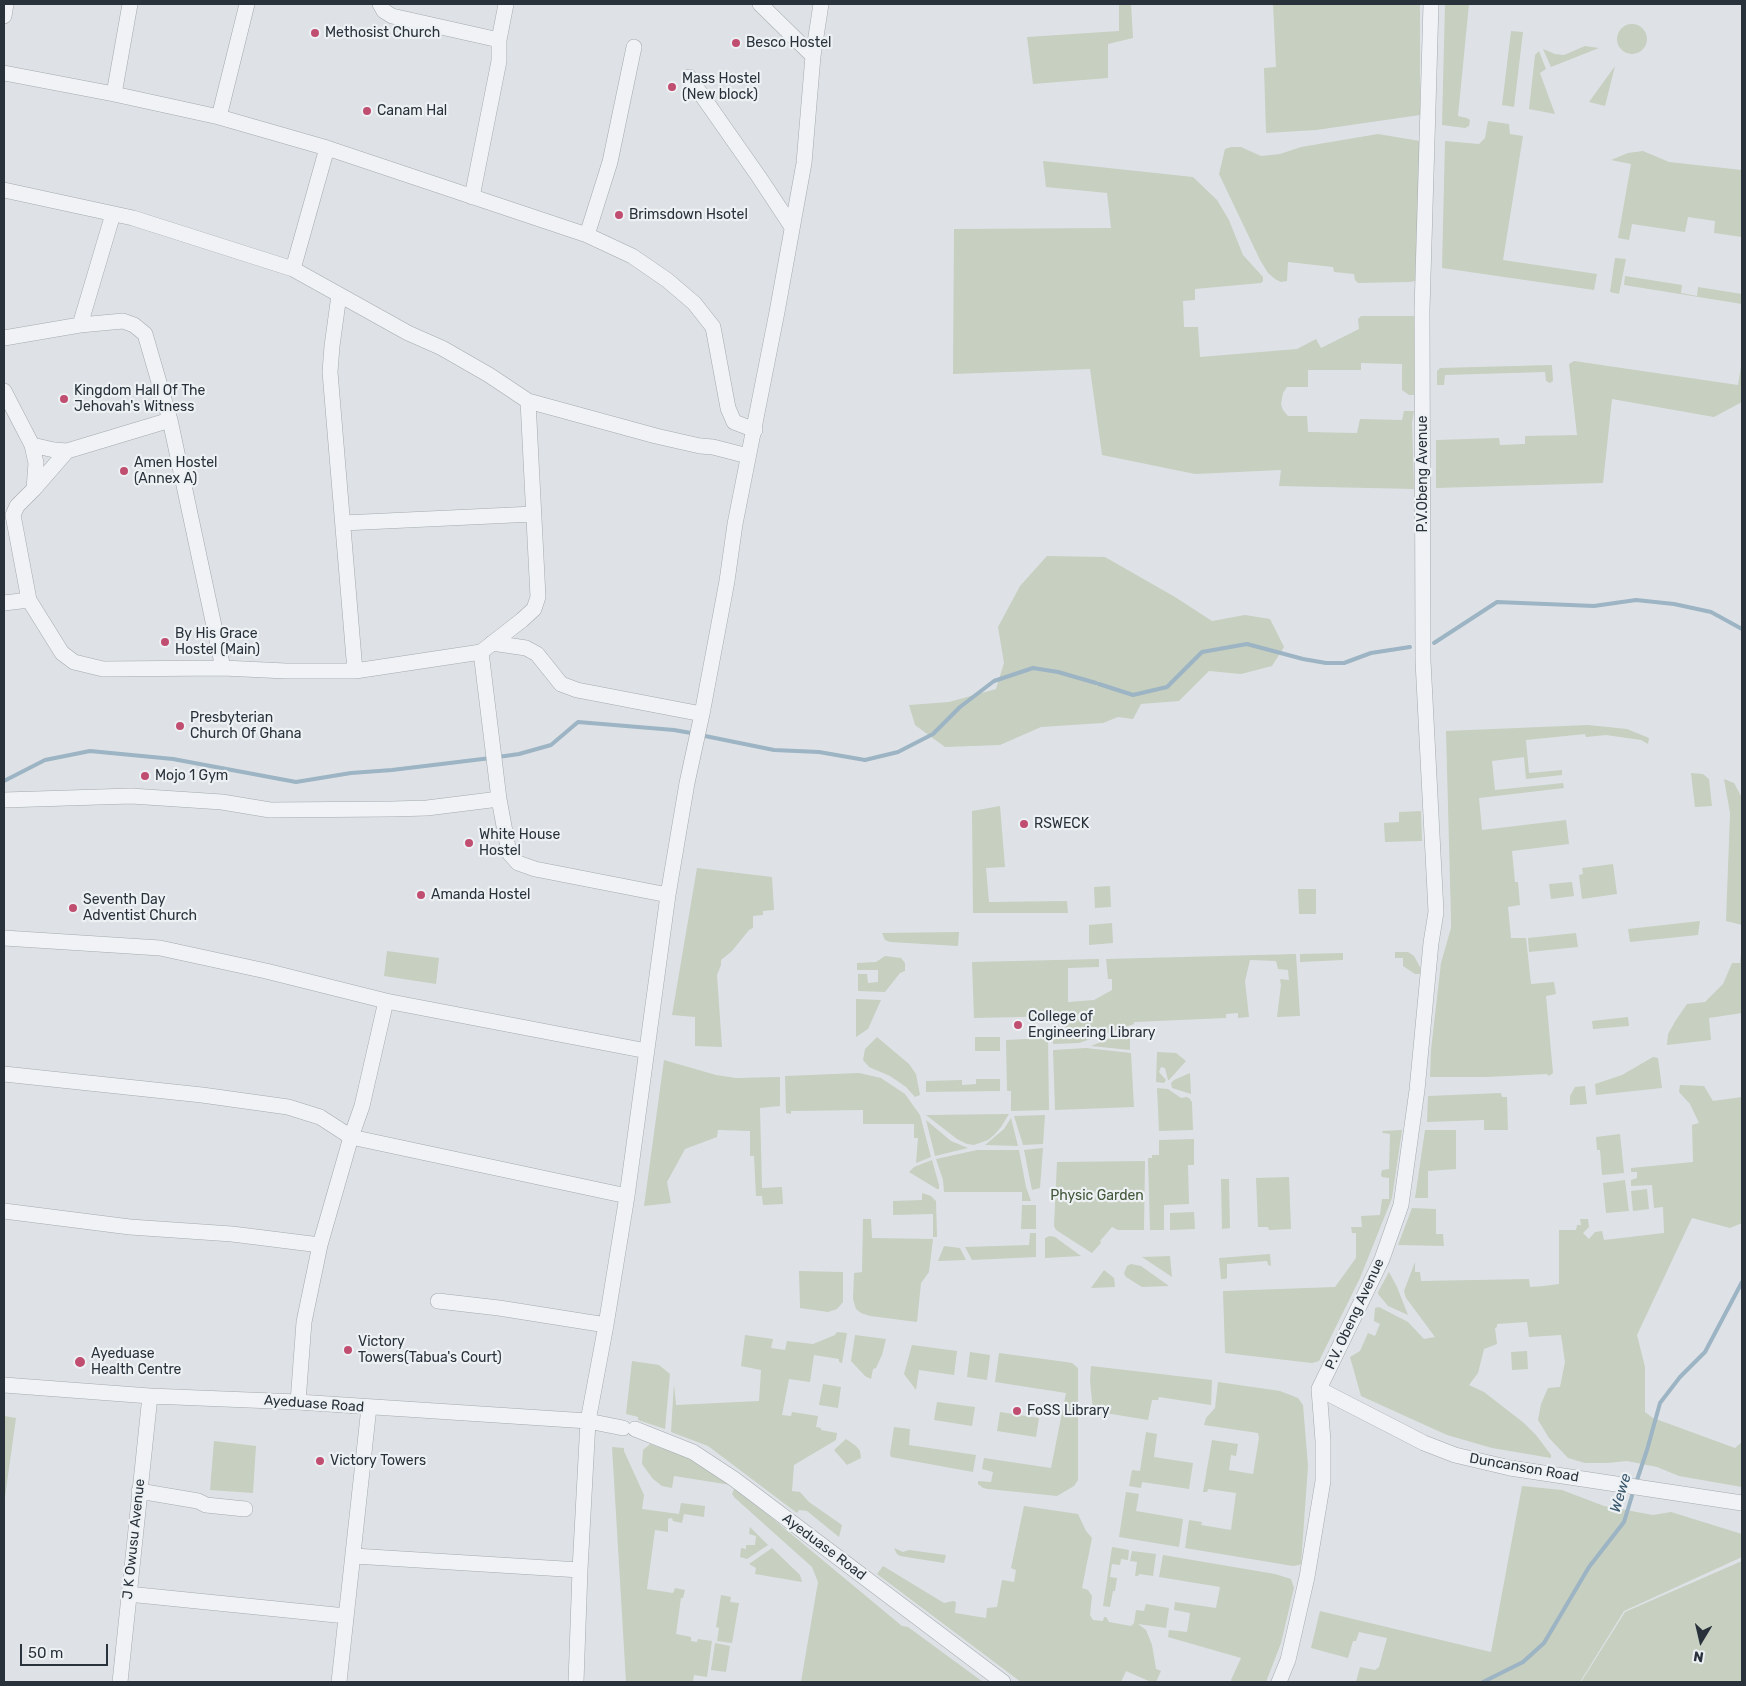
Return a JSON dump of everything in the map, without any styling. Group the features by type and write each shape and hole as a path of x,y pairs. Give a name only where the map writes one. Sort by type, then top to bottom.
{"street":[{"path":"4,16 6,4"},
{"path":"114,94 130,4"},
{"path":"219,117 247,4"},
{"path":"380,4 384,11 392,16 499,40"},
{"path":"472,196 499,61 499,40 506,4"},
{"path":"760,4 813,56"},
{"path":"576,1682 588,1421 627,1196 668,895 687,782 702,714 727,581 735,524 755,430 804,163 813,56 821,4"},
{"name":"P.V.Obeng Avenue","path":"1431,4 1422,358 1423,661 1436,912 1431,943"},
{"path":"587,235 610,162 634,47"},
{"path":"4,73 219,117 327,148 587,235 632,256 667,280 694,303 713,326 728,408 734,422 755,430"},
{"path":"689,76 792,227"},
{"path":"293,269 327,148"},
{"path":"4,190 133,218 293,269 408,333 442,348 489,375 528,402 656,436 748,456"},
{"path":"80,325 113,214"},
{"path":"339,295 330,372 355,670"},
{"path":"4,338 80,325 124,321 134,325 144,334 170,420 223,668"},
{"path":"4,392 32,444 36,463 34,489"},
{"path":"487,647 534,609 538,597 528,402"},
{"path":"32,444 54,450 67,451 170,420"},
{"path":"67,451 34,489 23,498 12,515 29,600 62,653 74,662 103,669 355,670 487,647 526,648 537,654 561,684 577,690 702,714"},
{"path":"342,523 534,514"},
{"path":"4,604 29,600"},
{"path":"487,647 499,799 509,853 518,863 535,869 668,895"},
{"path":"4,800 131,796 222,802 270,810 427,808 499,799"},
{"path":"4,938 160,948 266,971 386,1002 647,1050"},
{"name":"P.V. Obeng Avenue","path":"1319,1389 1382,1259 1401,1204 1417,1090 1431,943"},
{"path":"298,1402 304,1322 320,1245 351,1137 362,1106 386,1002"},
{"path":"4,1074 288,1106 320,1116 351,1137 627,1196"},
{"path":"4,1211 137,1228 232,1234 320,1245"},
{"path":"438,1301 499,1308 606,1325"},
{"name":"Ayeduase Road","path":"4,1385 150,1396 298,1402 588,1421 629,1428 692,1452 734,1479 1003,1682"},
{"path":"1280,1682 1288,1660 1306,1578 1323,1481 1323,1441 1319,1389"},
{"name":"Duncanson Road","path":"1319,1389 1401,1431 1455,1455 1510,1468 1742,1503"},
{"name":"J K Owusu Avenue","path":"120,1682 150,1396"},
{"path":"339,1682 370,1408"},
{"path":"139,1492 198,1501 206,1505 244,1509"},
{"path":"354,1556 580,1570"},
{"path":"128,1594 346,1616"}],"green space":[{"path":"1119,4 1131,4 1133,38 1108,44 1108,78 1033,84 1027,37 1119,31"},
{"path":"1273,4 1420,4 1420,115 1316,130 1266,133 1264,68 1276,67"},
{"path":"1445,4 1469,4 1458,116 1470,120 1469,126 1465,128 1442,125"},
{"path":"1632,24 1638,25 1646,33 1646,45 1638,53 1632,54 1626,53 1618,45 1617,39 1618,33 1626,25"},
{"path":"1511,31 1523,32 1514,107 1502,105"},
{"path":"1585,46 1599,48 1551,67 1543,49 1555,54 1564,55"},
{"path":"1539,51 1546,69 1540,73 1555,114 1529,109 1535,55"},
{"path":"1615,66 1605,106 1589,102"},
{"path":"1488,121 1509,124 1510,134 1523,136 1503,260 1597,274 1594,290 1442,268 1445,141 1479,144 1485,138"},
{"path":"1378,134 1420,141 1415,281 1358,283 1355,280 1354,274 1334,272 1333,267 1288,262 1287,281 1281,282 1275,279 1268,273 1260,260 1219,174 1225,149 1241,147 1261,156 1280,154 1301,147"},
{"path":"1643,151 1669,162 1742,170 1742,237 1714,233 1715,221 1688,217 1685,232 1632,224 1629,240 1618,238 1631,164 1611,160 1628,153"},
{"path":"1043,161 1193,177 1217,200 1229,220 1243,255 1263,277 1263,281 1261,283 1195,289 1195,300 1183,301 1184,327 1198,327 1200,357 1297,349 1316,339 1321,348 1359,329 1358,319 1361,316 1417,316 1414,395 1409,395 1402,390 1402,364 1361,363 1361,370 1308,370 1308,387 1287,387 1283,393 1281,404 1288,416 1307,416 1308,432 1357,433 1360,419 1402,420 1404,411 1414,411 1412,423 1414,489 1279,486 1281,470 1195,474 1102,455 1090,369 953,374 954,229 1111,228 1107,193 1046,187"},
{"path":"1615,258 1626,259 1619,294 1610,292"},
{"path":"1625,276 1682,285 1681,293 1697,296 1698,287 1742,294 1742,304 1624,285"},
{"path":"1742,360 1742,402 1714,417 1612,399 1603,483 1436,488 1436,440 1499,438 1500,445 1525,444 1525,436 1577,435 1569,364 1574,361 1738,385"},
{"path":"1552,365 1553,381 1550,383 1546,381 1545,372 1445,375 1444,385 1437,385 1437,371 1440,368"},
{"path":"1047,556 1105,557 1175,597 1212,621 1245,615 1270,619 1284,647 1272,666 1241,674 1209,671 1179,701 1141,704 1133,719 1118,717 1103,723 1041,727 1000,745 945,747 915,725 909,705 949,702 996,689 1004,663 998,627 1020,586"},
{"path":"1588,725 1627,729 1649,738 1648,744 1641,740 1606,735 1586,737 1585,734 1526,740 1529,773 1562,770 1562,775 1526,779 1524,757 1492,761 1495,790 1563,783 1564,788 1479,798 1482,830 1566,820 1569,844 1512,851 1515,882 1518,882 1520,905 1508,907 1511,938 1526,938 1531,984 1554,982 1556,994 1546,996 1553,1073 1549,1076 1547,1074 1430,1077 1431,1050 1441,963 1451,928 1446,731"},
{"path":"1691,773 1703,774 1709,779 1712,806 1695,807"},
{"path":"1724,779 1734,783 1742,798 1742,925 1726,921 1730,813"},
{"path":"1000,806 1005,867 986,868 989,902 1067,901 1068,913 973,913 972,811"},
{"path":"1421,811 1422,841 1385,842 1384,823 1399,822 1399,812"},
{"path":"1613,864 1617,894 1582,899 1579,875 1583,874 1582,868"},
{"path":"697,868 772,877 774,910 763,911 763,915 753,916 753,928 721,960 717,975 722,1047 695,1046 695,1017 672,1015"},
{"path":"1572,882 1574,896 1551,899 1549,884"},
{"path":"1110,886 1111,907 1095,908 1094,887"},
{"path":"1298,889 1316,889 1316,914 1299,914"},
{"path":"1700,921 1698,935 1630,942 1628,929"},
{"path":"1112,923 1113,943 1089,945 1089,925"},
{"path":"959,932 958,946 890,942 885,940 882,933"},
{"path":"1576,933 1578,947 1529,952 1528,938"},
{"path":"1742,946 1742,1013 1709,1018 1711,1040 1667,1045 1668,1034 1687,1004 1705,1002 1723,984 1732,963 1740,963"},
{"path":"387,951 439,958 436,984 384,976"},
{"path":"1395,952 1408,952 1414,956 1420,967 1420,974 1415,974 1403,966 1403,958 1395,958"},
{"path":"1343,953 1343,960 1300,962 1300,954"},
{"path":"1296,954 1300,1016 1277,1017 1280,979 1289,980 1288,970 1278,969 1276,961 1250,960 1245,981 1249,1017 1238,1018 1238,1013 1226,1014 1226,1018 1134,1022 1134,1024 1079,1043 1053,1044 1053,1037 1066,1036 1065,1016 974,1018 972,962 1099,959 1099,967 1068,968 1068,1002 1094,1000 1112,990 1112,979 1108,979 1106,959"},
{"path":"885,956 901,958 905,963 905,971 900,973 885,992 858,991 858,974 867,974 868,983 878,982 878,970 857,970 857,963 876,962"},
{"path":"856,999 881,1000 868,1029 856,1037"},
{"path":"1628,1017 1629,1026 1593,1029 1592,1021"},
{"path":"1130,1030 1130,1050 1091,1046"},
{"path":"877,1037 909,1064 916,1074 920,1095 915,1097 906,1087 890,1076 869,1067 863,1060 865,1049"},
{"path":"975,1037 1000,1037 1000,1051 975,1051"},
{"path":"1048,1038 1049,1110 1011,1111 1011,1091 1007,1091 1006,1040"},
{"path":"1086,1048 1131,1053 1134,1107 1055,1110 1053,1050"},
{"path":"1157,1052 1176,1053 1186,1061 1169,1080 1165,1068 1161,1067 1159,1072 1166,1080 1164,1083 1156,1082"},
{"path":"1653,1057 1658,1058 1662,1088 1596,1095 1595,1084 1622,1075"},
{"path":"664,1060 716,1075 736,1078 780,1077 780,1106 760,1108 762,1188 782,1187 783,1204 763,1205 762,1196 756,1196 754,1156 750,1156 750,1131 718,1130 717,1137 685,1149 667,1182 671,1203 644,1206"},
{"path":"859,1073 881,1078 905,1094 920,1115 931,1157 916,1163 918,1138 914,1138 914,1124 863,1124 863,1110 791,1111 791,1114 786,1113 785,1076"},
{"path":"1190,1073 1191,1094 1172,1088 1171,1083 1174,1080"},
{"path":"976,1079 1000,1079 1000,1091 926,1092 926,1081 962,1080 962,1085 976,1084"},
{"path":"1680,1085 1704,1086 1713,1101 1742,1097 1742,1223 1730,1228 1692,1218 1637,1335 1645,1367 1645,1412 1653,1418 1735,1448 1742,1442 1742,1487 1679,1476 1657,1467 1627,1461 1585,1463 1568,1458 1549,1438 1538,1420 1541,1404 1548,1388 1560,1387 1565,1362 1561,1335 1529,1337 1527,1322 1497,1324 1495,1328 1497,1344 1484,1349 1478,1373 1469,1385 1484,1392 1524,1423 1536,1435 1551,1455 1551,1458 1492,1448 1447,1435 1361,1396 1350,1357 1360,1351 1368,1333 1375,1336 1380,1324 1374,1321 1375,1308 1379,1307 1408,1322 1424,1339 1435,1337 1406,1298 1404,1291 1415,1262 1415,1272 1420,1272 1421,1281 1529,1279 1530,1287 1544,1286 1559,1284 1559,1230 1576,1230 1577,1225 1581,1225 1580,1219 1588,1219 1589,1227 1583,1233 1589,1239 1595,1232 1602,1231 1604,1240 1664,1233 1663,1207 1654,1208 1652,1185 1631,1186 1631,1180 1637,1178 1637,1172 1631,1172 1631,1168 1693,1162 1692,1125 1699,1123 1690,1104 1679,1092"},
{"path":"1585,1086 1587,1104 1570,1105 1570,1096 1575,1087"},
{"path":"1157,1088 1168,1089 1181,1098 1189,1098 1192,1102 1193,1130 1159,1131"},
{"path":"1501,1093 1502,1097 1507,1097 1508,1130 1484,1130 1484,1120 1427,1122 1428,1096"},
{"path":"1009,1114 994,1135 988,1140 974,1145 957,1139 926,1115"},
{"path":"1045,1115 1043,1144 1023,1145 1014,1116"},
{"path":"1011,1118 1018,1146 985,1145 1004,1129"},
{"path":"926,1120 951,1141 968,1148 935,1156"},
{"path":"1402,1130 1392,1198 1360,1278 1319,1361 1312,1363 1225,1353 1223,1291 1335,1287 1356,1258 1356,1233 1352,1233 1351,1227 1362,1227 1361,1216 1380,1215 1382,1199 1389,1199 1389,1178 1382,1177 1381,1175 1382,1170 1389,1169 1390,1134 1383,1133 1382,1131"},
{"path":"1425,1130 1456,1130 1456,1169 1428,1171 1428,1198 1415,1198"},
{"path":"1620,1134 1624,1173 1602,1175 1600,1150 1597,1150 1596,1137"},
{"path":"1194,1139 1194,1165 1188,1165 1189,1204 1164,1205 1164,1230 1150,1230 1148,1158 1152,1158 1152,1155 1159,1155 1159,1140"},
{"path":"1043,1148 1040,1188 1032,1190 1024,1150"},
{"path":"977,1150 1019,1150 1026,1187 1031,1201 1022,1201 1022,1192 944,1192 943,1180 936,1159"},
{"path":"932,1160 939,1189 909,1172 914,1167"},
{"name":"Physic Garden","path":"1145,1161 1144,1230 1118,1230 1112,1227 1092,1253 1056,1230 1054,1226 1057,1162"},
{"path":"1289,1177 1291,1229 1269,1230 1268,1227 1258,1227 1256,1178"},
{"path":"1221,1179 1229,1179 1230,1228 1222,1229"},
{"path":"1625,1180 1629,1211 1606,1213 1603,1183"},
{"path":"1647,1189 1649,1209 1633,1211 1631,1191"},
{"path":"922,1193 931,1196 936,1201 937,1237 933,1237 933,1214 893,1215 893,1201 922,1200"},
{"path":"1022,1205 1036,1205 1036,1229 1021,1229"},
{"path":"1412,1208 1436,1209 1436,1234 1443,1234 1444,1246 1398,1245"},
{"path":"1194,1212 1195,1229 1170,1230 1170,1213"},
{"path":"863,1219 871,1219 872,1238 933,1239 929,1272 921,1283 917,1322 870,1316 856,1309 853,1299 854,1273 862,1272"},
{"path":"1030,1233 1036,1233 1036,1257 972,1260 965,1247 1029,1245"},
{"path":"1055,1237 1081,1256 1045,1258 1045,1238"},
{"path":"944,1246 960,1248 966,1260 938,1261"},
{"path":"1270,1254 1271,1266 1268,1265 1267,1261 1227,1264 1227,1278 1221,1279 1219,1258"},
{"path":"1170,1256 1172,1277 1142,1257"},
{"path":"1131,1264 1141,1266 1169,1286 1142,1287 1126,1277 1124,1273 1127,1266"},
{"path":"1104,1270 1114,1278 1115,1287 1091,1288"},
{"path":"799,1271 843,1272 843,1302 837,1309 828,1312 800,1308"},
{"path":"1389,1272 1408,1315 1388,1306 1378,1294"},
{"path":"837,1332 847,1333 842,1363 839,1362 839,1359 814,1355 810,1382 789,1379 782,1415 791,1416 792,1412 818,1416 816,1427 821,1428 821,1430 837,1433 836,1440 794,1465 792,1491 800,1492 809,1502 842,1525 839,1537 807,1511 799,1510 797,1513 708,1446 671,1432 674,1384 676,1405 759,1401 761,1370 741,1366 745,1335 773,1339 771,1348 785,1350 787,1341 813,1344 835,1335"},
{"path":"855,1335 886,1339 882,1355 876,1368 873,1369 871,1379 865,1376 851,1361"},
{"path":"912,1345 957,1351 954,1375 919,1370 916,1390 904,1374"},
{"path":"1527,1351 1528,1369 1512,1370 1511,1352"},
{"path":"970,1352 990,1355 987,1380 967,1377"},
{"path":"999,1353 1072,1363 1078,1368 1078,1480 1074,1486 1057,1496 988,1489 978,1484 978,1481 991,1482 993,1472 982,1469 984,1458 1051,1468 1066,1393 995,1382"},
{"path":"632,1361 659,1365 670,1374 665,1429 638,1420 638,1417 626,1414"},
{"path":"1091,1366 1212,1380 1211,1405 1159,1397 1158,1400 1152,1400 1148,1420 1093,1411 1090,1381"},
{"path":"1218,1382 1280,1391 1298,1398 1303,1405 1308,1466 1301,1564 1299,1565 1293,1566 1185,1548 1189,1520 1202,1522 1201,1525 1231,1530 1236,1493 1208,1489 1207,1492 1203,1492 1212,1440 1238,1444 1236,1456 1231,1455 1229,1470 1253,1474 1259,1438 1258,1433 1204,1425 1206,1418 1215,1408"},
{"path":"823,1384 841,1387 838,1408 819,1405"},
{"path":"937,1402 975,1407 972,1426 934,1420"},
{"path":"1000,1412 1039,1418 1036,1437 997,1431"},
{"path":"4,1416 16,1418 4,1504"},
{"path":"894,1427 910,1429 909,1445 976,1455 973,1472 891,1457"},
{"path":"1146,1432 1157,1434 1154,1457 1193,1463 1189,1489 1142,1482 1141,1488 1129,1486 1132,1470 1140,1471"},
{"path":"846,1439 860,1451 861,1458 847,1465 834,1450"},
{"path":"214,1441 256,1446 253,1493 210,1490"},
{"path":"650,1444 682,1455 725,1479 731,1485 674,1476 672,1488 662,1486 653,1479 642,1464 643,1450"},
{"path":"612,1447 624,1448 644,1495 642,1509 679,1514 681,1503 705,1506 704,1517 684,1514 682,1523 673,1521 672,1518 668,1519 668,1532 655,1530 647,1589 673,1593 675,1588 685,1590 683,1598 681,1598 676,1634 691,1637 691,1641 697,1642 698,1639 712,1641 707,1677 694,1675 693,1682 626,1682"},
{"path":"1522,1486 1562,1490 1604,1506 1653,1515 1671,1512 1742,1534 1742,1557 1624,1611 1580,1682 1356,1682 1360,1667 1375,1670 1379,1667 1387,1638 1359,1632 1356,1641 1353,1641 1348,1658 1311,1648 1320,1611 1491,1652"},
{"path":"734,1489 737,1489 902,1626 908,1627 983,1682 801,1682 818,1582 812,1567 735,1498 732,1494"},
{"path":"1126,1492 1139,1494 1136,1511 1183,1519 1179,1547 1119,1537"},
{"path":"1024,1506 1078,1514 1086,1531 1092,1538 1082,1588 1088,1590 1092,1596 1090,1615 1093,1620 1103,1621 1104,1617 1106,1617 1109,1622 1131,1626 1134,1623 1136,1610 1144,1611 1146,1604 1169,1608 1166,1628 1138,1624 1146,1630 1152,1645 1156,1669 1161,1671 1156,1682 1151,1682 1126,1671 1121,1682 1021,1682 877,1574 883,1566 944,1603 956,1602 955,1613 986,1618 987,1608 997,1607 1002,1580 1014,1582 1016,1570 1011,1568"},
{"path":"750,1527 768,1545 747,1559 740,1557 741,1548 746,1549 746,1545 755,1545 756,1536 749,1534"},
{"path":"1112,1547 1129,1550 1128,1560 1121,1559 1120,1565 1112,1564 1110,1577 1117,1578 1110,1607 1103,1606"},
{"path":"772,1548 800,1575 802,1582 755,1574 756,1568 749,1564"},
{"path":"894,1548 903,1552 909,1550 946,1555 944,1563 900,1556"},
{"path":"1132,1551 1156,1554 1153,1576 1139,1574 1135,1576 1137,1562 1130,1561"},
{"path":"1163,1555 1275,1574 1291,1579 1294,1588 1281,1643 1266,1682 1232,1682 1231,1680 1241,1658 1168,1637 1169,1630 1187,1632 1190,1613 1174,1610 1175,1602 1216,1608 1220,1587 1159,1577"},
{"path":"1742,1561 1742,1682 1581,1682 1625,1612"},
{"path":"721,1595 731,1597 730,1602 739,1603 732,1643 717,1641 719,1628 716,1627"},
{"path":"715,1643 730,1646 726,1672 711,1670"}],"waterway":[{"path":"1434,643 1497,602 1594,606 1636,600 1674,604 1711,612 1742,629"},
{"path":"1099,684 1133,695 1167,687 1202,652 1247,644 1326,663 1344,663 1371,653 1410,647"},
{"path":"705,736 774,750 819,752 865,760 898,752 933,734 960,707 994,681 1033,668 1058,672 1096,683"},
{"path":"498,757 519,754 551,745 578,722 691,733"},
{"path":"4,781 45,760 90,751 173,759 296,782 351,773 491,758"},
{"name":"Wewe","path":"1636,1483 1660,1403 1680,1377 1705,1352 1742,1282"},
{"name":"Wewe","path":"1483,1682 1523,1662 1544,1643 1589,1567 1624,1522 1634,1489"}],"place":[{"name":"Methosist Church","path":"315,33"},
{"name":"Besco Hostel","path":"736,43"},
{"name":"Mass Hostel (New block)","path":"672,87"},
{"name":"Canam Hal","path":"367,111"},
{"name":"Brimsdown Hsotel","path":"619,215"},
{"name":"Kingdom Hall Of The Jehovah's Witness","path":"64,399"},
{"name":"Amen Hostel (Annex A)","path":"124,471"},
{"name":"By His Grace Hostel (Main)","path":"165,642"},
{"name":"Presbyterian Church Of Ghana","path":"180,726"},
{"name":"Mojo 1 Gym","path":"145,776"},
{"name":"RSWECK","path":"1024,824"},
{"name":"White House Hostel","path":"469,843"},
{"name":"Amanda Hostel","path":"421,895"},
{"name":"Seventh Day Adventist Church","path":"73,908"},
{"name":"College of Engineering Library","path":"1018,1025"},
{"name":"Victory Towers(Tabua's Court)","path":"348,1350"},
{"name":"Ayeduase Health Centre","path":"80,1362"},
{"name":"FoSS Library","path":"1017,1411"},
{"name":"Victory Towers","path":"320,1461"}]}
